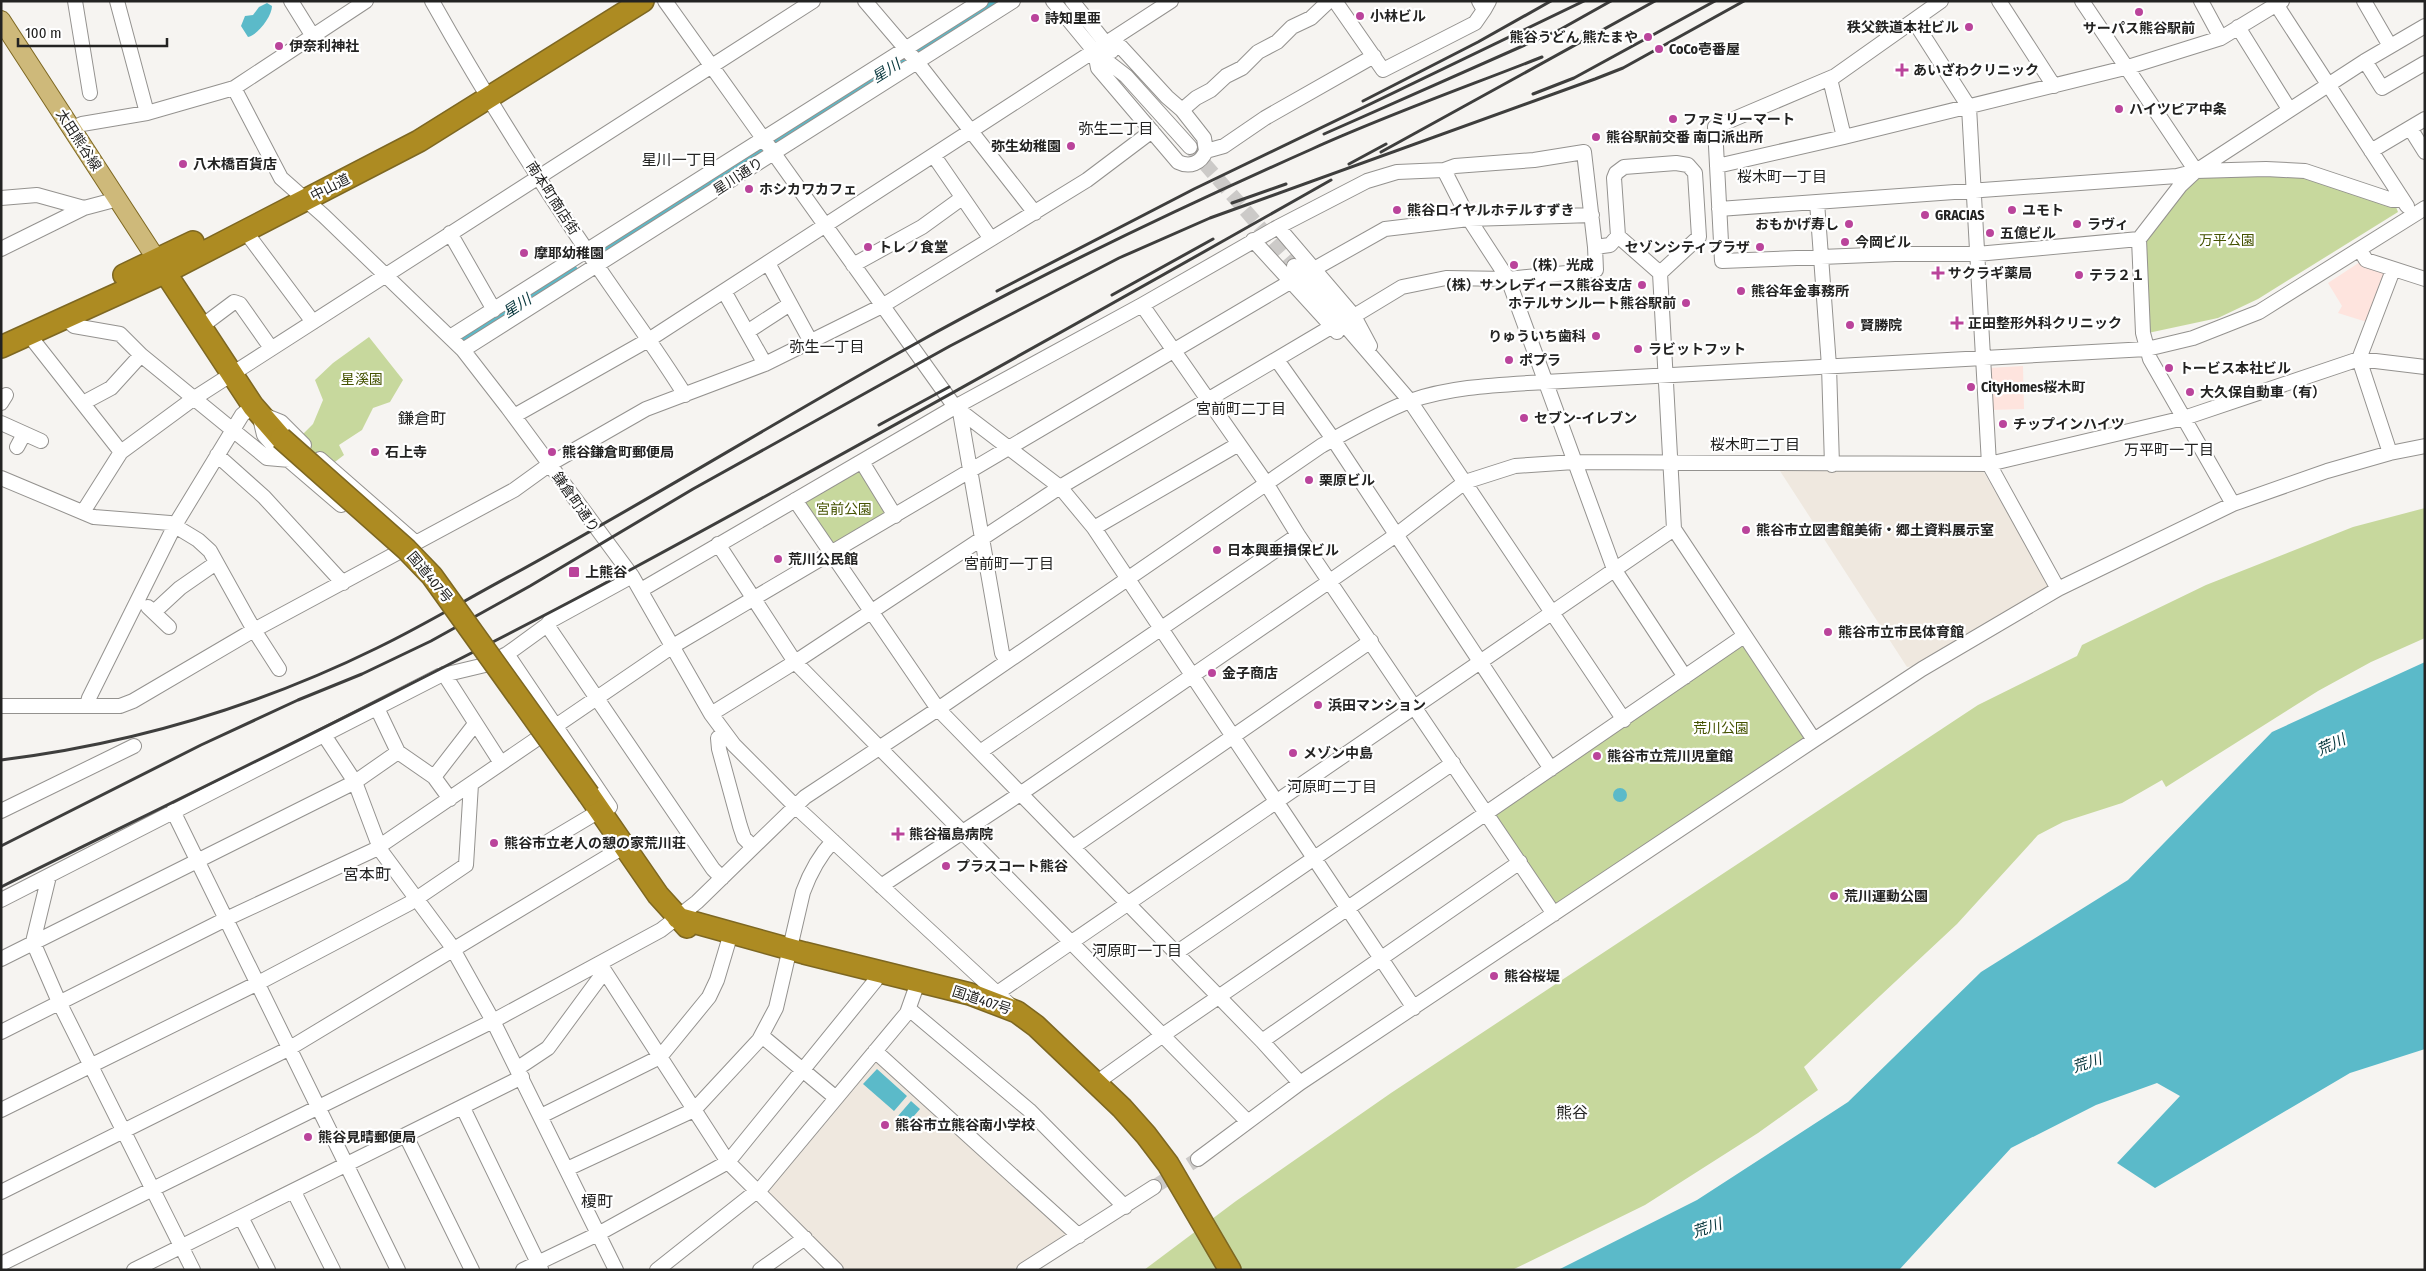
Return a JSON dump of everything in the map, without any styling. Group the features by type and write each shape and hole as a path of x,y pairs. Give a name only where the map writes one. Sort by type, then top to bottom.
{"highway":[{"name":"中山道","path":"1,347 66,318 162,266 301,196 419,141 485,93 620,1"},
{"name":"中山道","path":"485,93 643,1"},
{"name":"中山道","path":"1,333 245,231 301,196"},
{"name":"国道407号","path":"162,266 256,409 281,438 406,549 432,576 589,795 620,849 678,918 730,937 877,977 914,994 996,1002"},
{"name":"国道407号","path":"914,994 954,991 996,1002"},
{"path":"996,1002 1099,1093"},
{"path":"996,1002 996,1014 1020,1029 1099,1093 1191,1214 1230,1270"},
{"path":"1191,1214 1216,1270"}],"main road":[{"name":"太田熊谷線","path":"1,20 162,266"}],"street":[{"path":"75,1 90,92"},
{"path":"117,1 147,113"},
{"path":"291,1 314,38"},
{"path":"72,128 82,124 147,113 234,88 314,38 366,1"},
{"name":"南本町商店街","path":"432,1 485,93 588,252 650,339 686,395"},
{"path":"666,1 882,306 958,409 1060,487 1094,528 1414,1008"},
{"path":"84,512 121,452 193,398 813,1"},
{"path":"866,1 917,62 1035,213"},
{"name":"星川通り","path":"450,337 588,252 981,1"},
{"name":"星川通り","path":"463,350 1013,1"},
{"path":"1053,1 1095,52 1126,76 1190,147"},
{"path":"1072,1 1108,44 1126,76"},
{"path":"514,416 650,339 1108,44 1171,1"},
{"path":"1182,110 1196,98 1211,90 1226,76 1242,68 1258,52 1277,42 1292,27 1311,18 1329,1"},
{"path":"1335,1 1383,70 1475,23 1484,4"},
{"path":"1941,1 1830,79 1715,127 1722,261 1822,259 1895,254 1977,254 2139,238"},
{"path":"1999,1 2054,86"},
{"path":"2082,1 2125,68 2196,171"},
{"path":"2201,1 2221,38"},
{"path":"2364,1 2390,46"},
{"path":"1,1264 318,1106 602,968 678,918 722,878 795,806 1266,483 1333,439 1410,401 1470,388 1545,382 2147,348 2193,338 2259,312 2419,212 2403,200 2328,85 2277,2 2221,38 2125,68 1717,166"},
{"path":"1914,21 1969,107 1989,464 2058,589"},
{"path":"2233,504 2150,359 2143,333 2139,238 2180,186 2196,171 2365,61 2425,26"},
{"path":"2238,27 2290,109"},
{"path":"1108,44 1120,47 1167,97 1182,110 1204,138 1206,151"},
{"path":"1095,52 1098,68 1178,162 1188,165 1199,161 1206,151 1224,146 1265,118 1374,56"},
{"path":"2365,61 2382,88 2425,63"},
{"path":"1830,79 1844,137"},
{"name":"鎌倉町通り","path":"234,88 281,178 386,274 463,350 514,416 632,576 711,714 724,732 795,806 966,968 970,967 996,1002"},
{"path":"2371,151 2425,118"},
{"path":"2410,128 2425,152"},
{"path":"1,706 120,706 133,701 254,630 514,490 550,464 646,409 765,364 882,306 1087,180 1152,131"},
{"path":"641,590 718,544 1142,305 1253,240 1367,181 1397,172 1444,170 1455,166 1534,160 1584,152 1592,215 1596,270 1508,279 1446,278 1402,287 1354,316"},
{"path":"934,156 991,239"},
{"path":"1595,247 1610,245 1618,236 1616,173 1624,167 1683,164 1692,168 1695,173 1699,237"},
{"path":"1719,209 2178,176 2196,171 2266,169 2305,171 2392,200 2403,200"},
{"path":"1444,170 1469,219 1508,279 1614,569 1686,677"},
{"path":"1,198 37,194 84,208"},
{"path":"853,265 922,226 962,198"},
{"path":"1,249 84,208 118,200"},
{"path":"1817,202 1822,259 1832,465"},
{"path":"1314,269 1385,229 1469,219 1592,215"},
{"path":"1278,227 1354,316 1381,367"},
{"path":"245,231 313,322"},
{"path":"450,233 494,310"},
{"path":"1618,236 1660,273 1674,529 1814,740"},
{"path":"1660,273 1699,237 1720,236"},
{"path":"1253,240 1331,327 1381,367"},
{"path":"2360,250 2366,260 2425,279"},
{"path":"768,262 811,342"},
{"path":"1294,266 1410,401 1624,720"},
{"path":"2390,453 2359,359 2393,270"},
{"path":"1,1032 226,919 379,847 673,646 832,554 1290,282"},
{"path":"724,291 765,364"},
{"path":"202,326 234,302 240,304 271,348"},
{"path":"747,332 790,304"},
{"path":"1142,305 1266,483 1298,535 1554,914"},
{"path":"66,318 74,326 120,334 232,431 267,458 290,460"},
{"path":"711,714 795,662 1060,487 1331,327"},
{"path":"29,335 121,452"},
{"path":"83,403 112,388 142,355"},
{"path":"881,886 1020,794 1330,581 1396,535 1464,482 1515,466 1574,462 1832,465 1989,464 2184,418 2359,359 2425,367"},
{"path":"1278,360 1333,439 1551,769"},
{"path":"87,706 89,698 175,525 242,415 256,409"},
{"path":"256,409 264,435 395,553"},
{"path":"256,409 281,422 299,441 415,542"},
{"path":"958,409 1002,654 1007,661"},
{"path":"1,423 41,441"},
{"path":"17,447 24,434"},
{"path":"1094,528 1238,444"},
{"path":"1198,1159 1300,1083 1814,740 1922,669 2058,589 2233,504 2327,471 2390,453 2425,446"},
{"path":"216,455 264,497 343,583"},
{"path":"862,462 895,516"},
{"path":"1,478 94,516 175,525 210,551 254,630 279,669"},
{"path":"795,500 938,709 1262,1040 1300,1083"},
{"path":"996,1002 1072,942 1551,611 1674,529"},
{"path":"980,752 1298,535"},
{"path":"718,544 795,662 1247,1121"},
{"path":"154,612 180,588 216,563"},
{"path":"1,900 444,674 486,665 507,654 547,625 550,620 632,576"},
{"path":"139,598 169,627"},
{"path":"547,625 713,869 722,878"},
{"path":"1099,1093 1163,1035 1744,636"},
{"path":"1073,847 1371,641"},
{"path":"1,1192 290,1048 632,842 632,839 507,654"},
{"path":"486,665 591,816 620,849"},
{"path":"444,674 501,763"},
{"path":"377,708 398,752 434,777 450,799"},
{"path":"434,777 475,724"},
{"path":"724,732 718,738 719,749 744,838 753,847"},
{"path":"324,735 355,782 379,847 453,949 494,1020 616,1270"},
{"path":"1,811 134,746"},
{"path":"1,959 355,782 398,752"},
{"path":"1176,953 1453,763"},
{"path":"1,1110 258,982 417,900 466,865 471,784"},
{"path":"173,811 398,1270"},
{"path":"549,841 591,816"},
{"path":"567,1169 694,1110 762,1036 776,1008 803,892 809,875 833,841"},
{"path":"1262,1040 1520,862"},
{"path":"49,876 33,942 59,1002 193,1270"},
{"path":"541,1116 660,1057 709,997 730,937"},
{"path":"602,968 728,1162 836,1270"},
{"path":"134,1270 463,1108 520,1073 548,1048 602,968"},
{"path":"954,991 966,968"},
{"path":"523,1270 539,1266 728,1162 877,977"},
{"path":"657,1270 758,1190 875,1050 914,994 1125,1207"},
{"path":"762,1036 836,1098"},
{"path":"875,1050 1080,1236"},
{"path":"463,1108 539,1266"},
{"path":"406,1136 472,1270"},
{"path":"1024,1270 1154,1187"},
{"path":"294,1192 333,1270"},
{"path":"242,1217 268,1270"},
{"path":"760,1270 804,1238"}],"shaded area":[{"path":"2360,262 2386,272 2370,323 2338,313 2342,306 2328,283"},
{"path":"2023,366 2024,409 1990,410 1988,368"},
{"path":"1982,469 2048,583 2046,592 1914,666 1907,667 1780,471"},
{"name":"熊谷市立熊谷南小学校","path":"874,1061 877,1061 1068,1232 1066,1237 1012,1270 840,1270 768,1195 768,1188"}],"green space":[{"name":"万平公園","path":"2225,175 2296,176 2330,184 2396,207 2398,212 2258,299 2218,318 2148,333 2143,240 2189,181 2197,178"},
{"name":"星溪園","path":"369,337 403,380 390,402 373,408 362,430 339,445 344,455 327,468 303,442 303,434 313,424 323,400 315,380 333,363"},
{"name":"宮前公園","path":"861,468 889,514 833,547 802,501"},
{"name":"荒川運動公園","path":"2425,508 2425,638 2371,662 2318,691 2166,787 2162,780 2122,803 2063,822 2038,835 1957,924 1804,1067 1818,1090 1758,1133 1645,1205 1512,1270 1144,1270 1236,1201 1391,1093 1978,705 2077,656 2082,645 2206,585 2353,527"},
{"name":"荒川公園","path":"1743,643 1807,740 1557,906 1493,814"}],"water":[{"path":"267,3 272,6 267,20 256,33 248,37 241,26 245,16 253,15 259,7"},
{"name":"荒川","path":"2425,662 2425,1049 2350,1073 2155,1188 2117,1163 2180,1096 2157,1083 2096,1105 2011,1148 1899,1270 1558,1270 1697,1200 1848,1102 1981,972 2128,880 2272,732"},
{"path":"1617,788 1623,788 1627,795 1623,802 1617,802 1613,798 1613,792"},
{"path":"877,1069 907,1096 894,1111 863,1084"},
{"path":"911,1101 920,1109 907,1124 898,1116"}],"waterway":[{"name":"星川","path":"776,141 995,1"},
{"name":"星川","path":"600,253 761,150"},
{"name":"星川","path":"464,340 569,272"}],"tunnel":[{"path":"1190,147 1294,266"},
{"path":"1154,1187 1198,1159"}],"railway":[{"path":"1363,101 1478,42 1551,1"},
{"path":"997,291 1194,189 1584,1"},
{"path":"1324,134 1561,29 1611,1"},
{"path":"1381,152 1655,1"},
{"path":"1533,94 1574,78 1715,1"},
{"path":"1,846 201,745 298,700 362,674 431,641 530,586 693,489 950,346 1119,258 1210,218 1623,68 1744,1"},
{"path":"1,760 98,744 194,720 287,688 332,669 428,622 563,547 913,345 1060,267 1211,195 1340,137 1542,57"},
{"path":"1349,164 1386,144"},
{"path":"1,887 395,692 630,570 981,377 1331,180"},
{"path":"1232,203 1286,184"},
{"path":"1112,295 1213,239"},
{"path":"879,425 949,387"}],"place":[{"name":"サーパス熊谷駅前","path":"2139,12"},
{"name":"小林ビル","path":"1360,16"},
{"name":"詩知里亜","path":"1035,18"},
{"name":"秩父鉄道本社ビル","path":"1969,27"},
{"name":"熊谷うどん 熊たまや","path":"1648,37"},
{"name":"伊奈利神社","path":"279,46"},
{"name":"CoCo壱番屋","path":"1659,49"},
{"name":"あいざわクリニック","path":"1902,70"},
{"name":"ハイツピア中条","path":"2119,109"},
{"name":"ファミリーマート","path":"1673,119"},
{"name":"熊谷駅前交番 南口派出所","path":"1596,137"},
{"name":"弥生幼稚園","path":"1071,146"},
{"name":"八木橋百貨店","path":"183,164"},
{"name":"ホシカワカフェ","path":"749,189"},
{"name":"熊谷ロイヤルホテルすずき","path":"1397,210"},
{"name":"ユモト","path":"2012,210"},
{"name":"GRACIAS","path":"1925,215"},
{"name":"おもかげ寿し","path":"1849,224"},
{"name":"ラヴィ","path":"2077,224"},
{"name":"五億ビル","path":"1990,233"},
{"name":"今岡ビル","path":"1845,242"},
{"name":"トレノ食堂","path":"868,247"},
{"name":"セゾンシティプラザ","path":"1760,247"},
{"name":"摩耶幼稚園","path":"524,253"},
{"name":"（株）光成","path":"1514,265"},
{"name":"サクラギ薬局","path":"1938,273"},
{"name":"テラ２１","path":"2079,275"},
{"name":"（株）サンレディース熊谷支店","path":"1642,285"},
{"name":"熊谷年金事務所","path":"1741,291"},
{"name":"ホテルサンルート熊谷駅前","path":"1686,303"},
{"name":"正田整形外科クリニック","path":"1957,323"},
{"name":"賢勝院","path":"1850,325"},
{"name":"りゅういち歯科","path":"1596,336"},
{"name":"ラビットフット","path":"1638,349"},
{"name":"ポプラ","path":"1509,360"},
{"name":"トービス本社ビル","path":"2169,368"},
{"name":"CityHomes桜木町","path":"1971,387"},
{"name":"大久保自動車（有）","path":"2190,392"},
{"name":"セブン-イレブン","path":"1524,418"},
{"name":"チップインハイツ","path":"2003,424"},
{"name":"石上寺","path":"375,452"},
{"name":"熊谷鎌倉町郵便局","path":"552,452"},
{"name":"栗原ビル","path":"1309,480"},
{"name":"熊谷市立図書館美術・郷土資料展示室","path":"1746,530"},
{"name":"日本興亜損保ビル","path":"1217,550"},
{"name":"荒川公民館","path":"778,559"},
{"name":"上熊谷","path":"574,572"},
{"name":"熊谷市立市民体育館","path":"1828,632"},
{"name":"金子商店","path":"1212,673"},
{"name":"浜田マンション","path":"1318,705"},
{"name":"メゾン中島","path":"1293,753"},
{"name":"熊谷市立荒川児童館","path":"1597,756"},
{"name":"熊谷福島病院","path":"898,834"},
{"name":"熊谷市立老人の憩の家荒川荘","path":"494,843"},
{"name":"プラスコート熊谷","path":"946,866"},
{"name":"荒川運動公園","path":"1834,896"},
{"name":"熊谷桜堤","path":"1494,976"},
{"name":"熊谷市立熊谷南小学校","path":"885,1125"},
{"name":"熊谷見晴郵便局","path":"308,1137"}],"district":[{"name":"弥生二丁目","path":"1116,129"},
{"name":"星川一丁目","path":"679,160"},
{"name":"桜木町一丁目","path":"1782,177"},
{"name":"弥生一丁目","path":"827,347"},
{"name":"宮前町二丁目","path":"1241,409"},
{"name":"鎌倉町","path":"422,418"},
{"name":"桜木町二丁目","path":"1755,445"},
{"name":"万平町一丁目","path":"2169,450"},
{"name":"宮前町一丁目","path":"1009,564"},
{"name":"河原町二丁目","path":"1332,787"},
{"name":"宮本町","path":"367,874"},
{"name":"河原町一丁目","path":"1137,951"},
{"name":"熊谷","path":"1572,1112"},
{"name":"榎町","path":"597,1201"}]}
